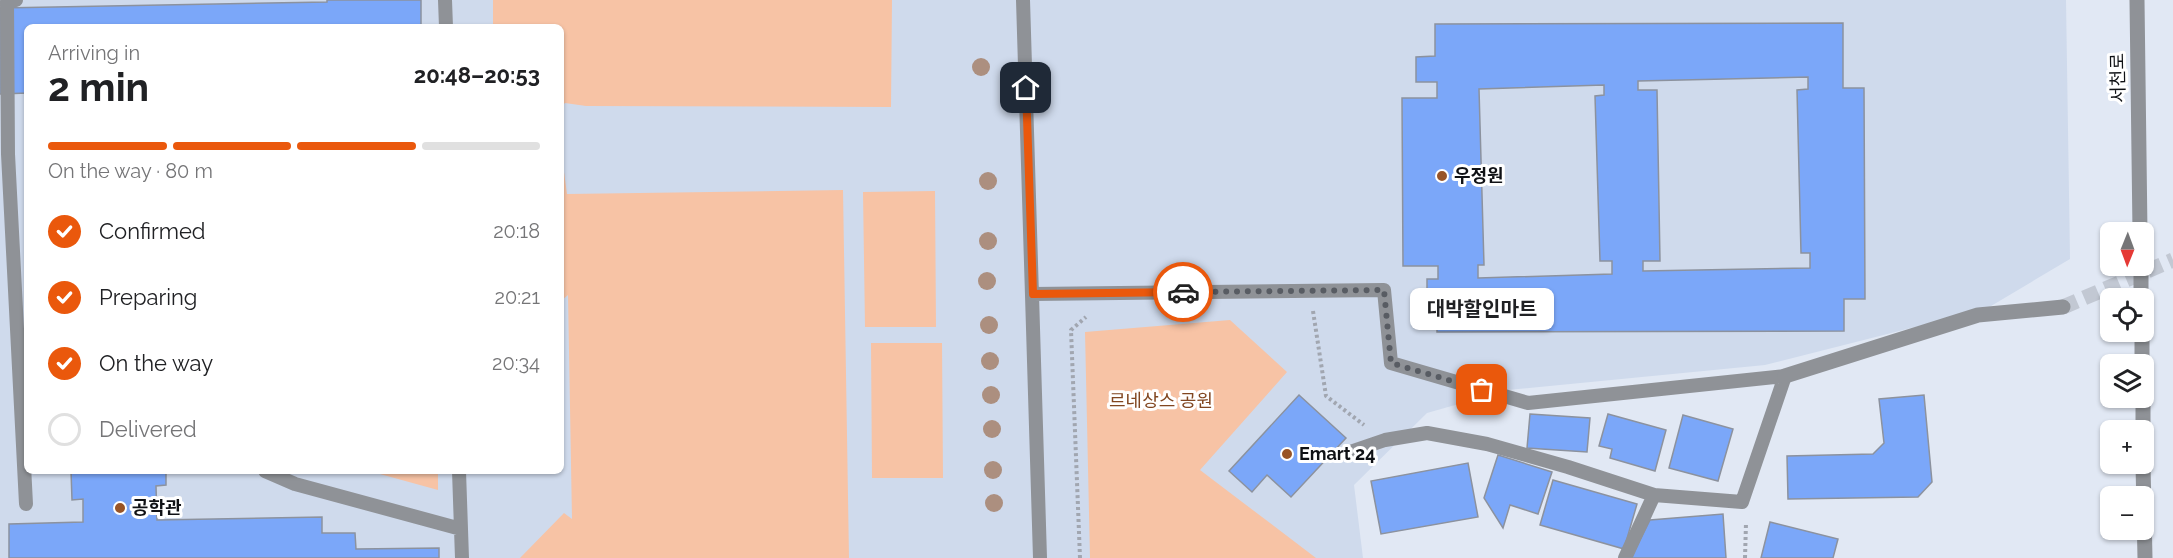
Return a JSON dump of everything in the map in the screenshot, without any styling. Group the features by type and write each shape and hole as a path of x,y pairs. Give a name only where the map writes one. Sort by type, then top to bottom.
{"street":[{"name":"서천로","path":"2137,0 2140,222"},
{"path":"1785,376 1978,315 2064,307"},
{"path":"2144,474 2145,558"}],"lane":[{"path":"16,0 7,2 8,154 24,465"},
{"path":"446,0 446,24"},
{"path":"1023,0 1040,558"},
{"path":"1033,294 1384,290 1391,363 1528,403 1785,376 1742,502 1653,495 1568,467 1487,444 1427,433 1385,440 1344,454"},
{"path":"24,474 26,504"},
{"path":"273,474 295,484 461,529"},
{"path":"459,474 462,558"},
{"path":"1625,558 1653,495"}],"path":[{"path":"1310,290 1326,396 1385,440"},
{"path":"1080,558 1071,330 1086,316"},
{"path":"1744,558 1747,526"}],"shaded area":[{"path":"0,0 2066,0 2070,259 1986,309 1765,365 1508,390 1427,413 1354,485 1363,558 0,558"}],"green space":[{"path":"493,0 892,0 891,107 564,104 564,24 493,24"},
{"path":"564,172 567,194 843,190 849,558 520,558 564,513 572,519 568,295 564,298"},
{"path":"935,191 936,327 865,327 863,192"},
{"name":"르네상스 공원","path":"1230,320 1287,372 1200,470 1316,558 1090,558 1085,332"},
{"path":"871,343 942,343 943,478 872,478"},
{"path":"380,474 438,474 438,490"}],"building":[{"path":"327,0 421,0 421,24 24,24 24,93 0,94 0,8 327,2"},
{"name":"우정원","path":"1843,23 1843,88 1864,88 1865,299 1844,299 1844,331 1437,332 1437,309 1427,309 1427,279 1438,279 1438,266 1403,266 1402,98 1437,98 1437,82 1416,82 1416,57 1435,56 1435,24","holes":["1808,77 1808,89 1797,90 1801,253 1810,253 1810,268 1643,271 1643,261 1660,261 1657,90 1638,90 1638,81","1604,85 1604,95 1595,96 1600,261 1612,261 1612,274 1478,278 1478,265 1484,265 1479,89"]},
{"name":"Emart 24","path":"1299,395 1346,438 1291,497 1267,475 1252,492 1229,471"},
{"path":"1924,395 1932,482 1918,497 1788,499 1787,456 1873,454 1884,443 1879,399"},
{"path":"1530,414 1590,418 1587,452 1527,448"},
{"path":"1608,414 1666,430 1655,471 1610,458 1612,449 1599,446"},
{"path":"1683,415 1733,429 1718,481 1669,468"},
{"path":"1498,455 1552,472 1538,514 1510,505 1503,528 1484,498"},
{"path":"1468,463 1478,517 1381,534 1371,481"},
{"name":"공학관","path":"71,474 166,474 166,485 156,486 157,520 322,517 322,533 355,533 356,549 439,548 439,558 9,558 9,524 83,522 83,499 72,500"},
{"path":"1553,480 1637,504 1624,549 1540,525"},
{"path":"1723,514 1726,558 1631,558 1650,520"},
{"path":"1770,522 1838,539 1833,558 1761,558"}],"tunnel":[{"path":"2063,307 2173,260"}],"way so far":[{"path":"1183,292 1384,290 1391,363 1482,390"}],"place":[{"name":"우정원","path":"1442,176"},
{"name":"대박할인마트","path":"1482,390"},
{"name":"Emart 24","path":"1287,454"},
{"name":"공학관","path":"120,508"}],"route":[{"path":"1026,88 1033,294 1183,292"}]}
